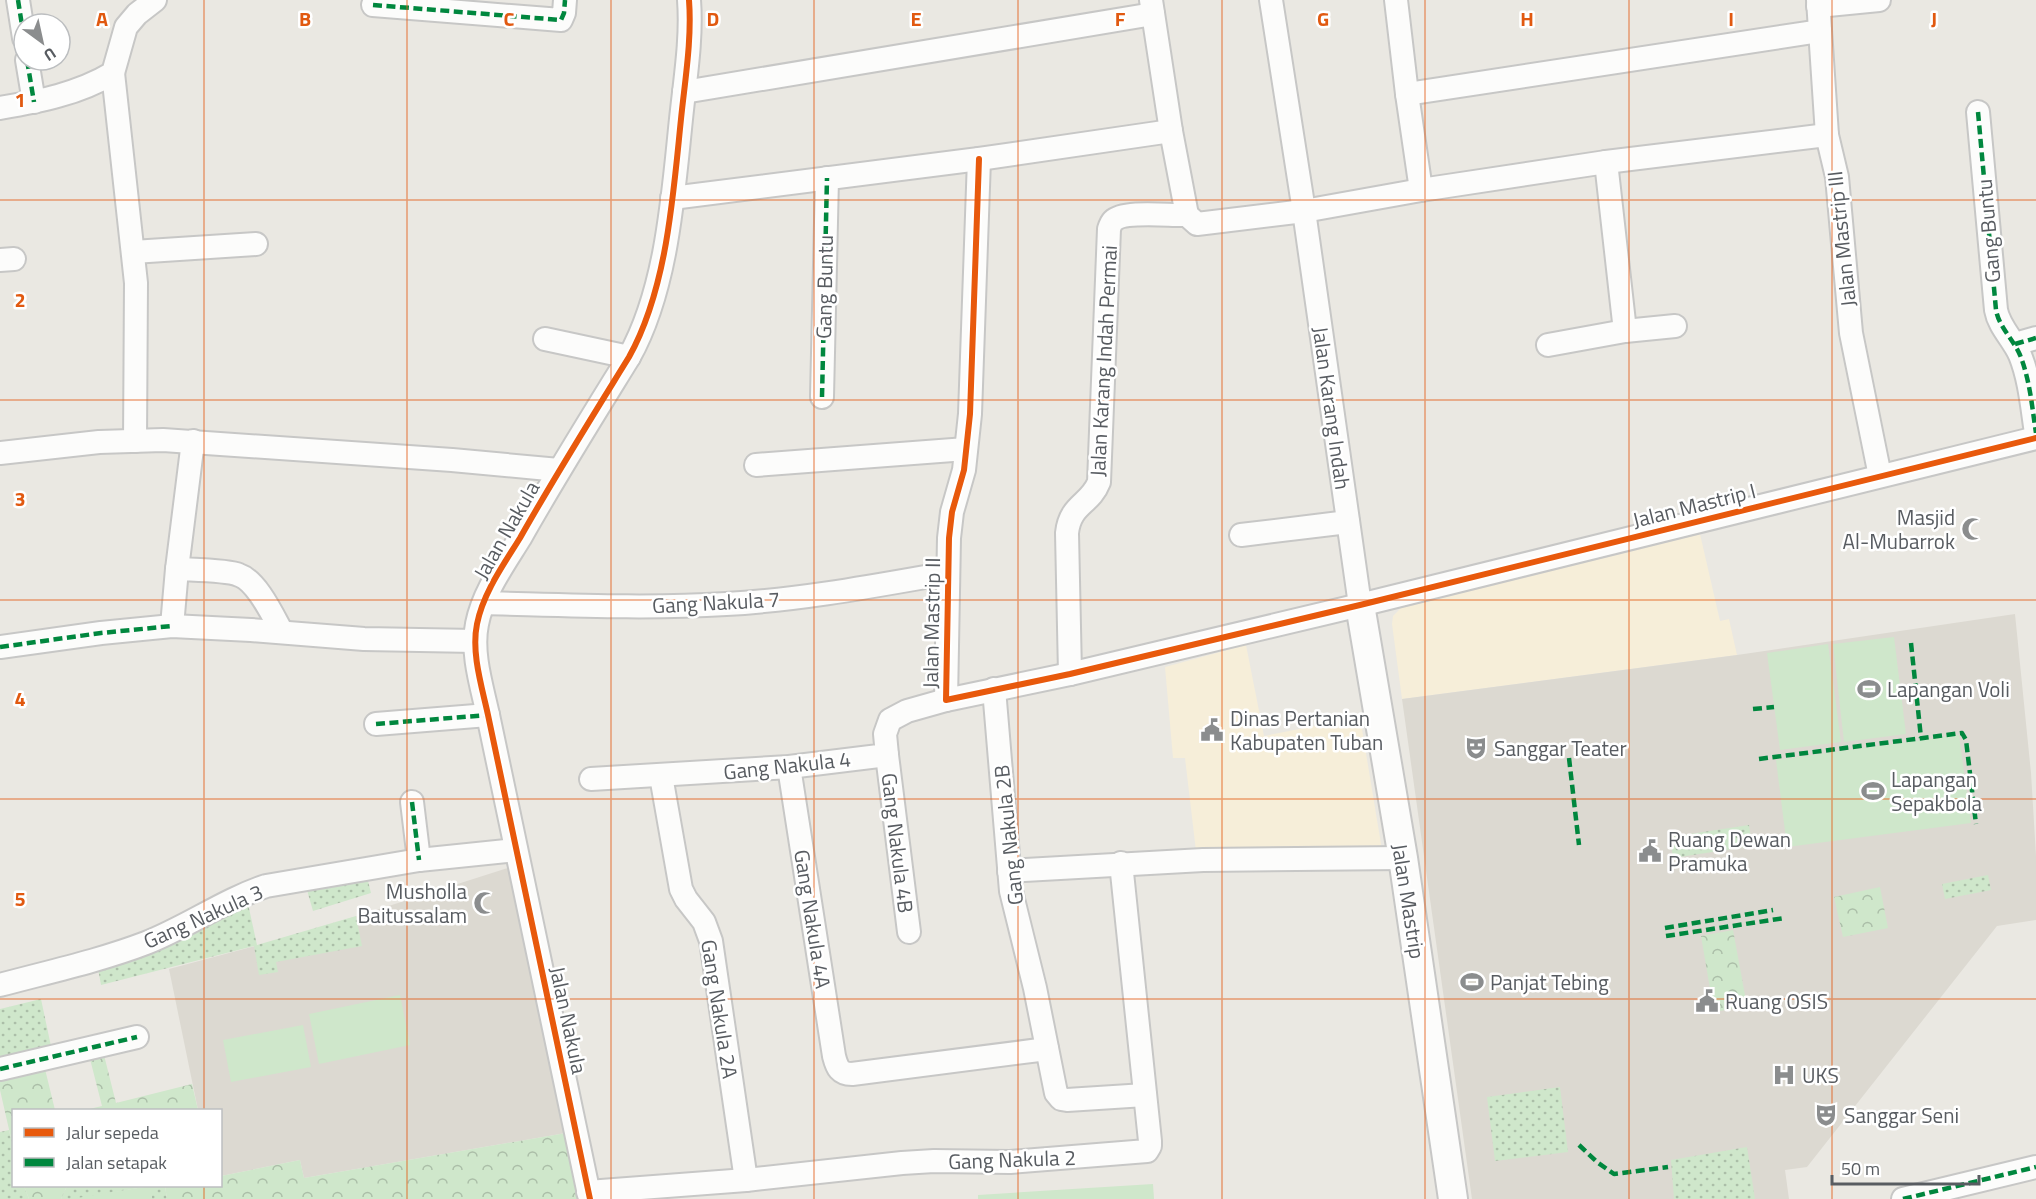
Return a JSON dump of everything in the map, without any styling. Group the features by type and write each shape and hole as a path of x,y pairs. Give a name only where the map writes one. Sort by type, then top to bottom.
{"street":[{"path":"135,441 136,283 113,74 126,27 137,14 155,0"},
{"path":"373,5 561,20 565,0"},
{"name":"Jalan Nakula","path":"589,1195 488,715 475,641 476,625 484,603 559,470 638,341 651,308 672,198 684,92 690,19 689,0"},
{"name":"Jalan Karang Indah","path":"1271,0 1304,210 1360,605"},
{"path":"1396,0 1420,190"},
{"path":"1818,3 1879,0"},
{"name":"Jalan Mastrip III","path":"1818,3 1827,135 1837,177 1851,333 1880,476"},
{"path":"684,92 1152,7 1171,131 1187,215 1197,224 1206,225 1605,162 1827,135"},
{"path":"1407,93 1820,31"},
{"path":"29,72 34,102"},
{"path":"0,108 34,102 80,89 113,74"},
{"name":"Gang Buntu","path":"1978,112 1996,310 2000,323 2026,341 2028,379 2036,433"},
{"path":"672,198 979,159 1171,131"},
{"name":"Jalan Mastrip II","path":"979,159 970,414 964,470 951,521 946,700 1070,674 1360,605"},
{"path":"1605,162 1625,331"},
{"name":"Gang Buntu","path":"822,397 827,178"},
{"name":"Jalan Karang Indah Permai","path":"1070,674 1067,533 1070,516 1096,490 1099,482 1109,229 1112,222 1121,217 1187,215"},
{"path":"133,252 256,244"},
{"path":"1548,345 1625,331 1675,326"},
{"path":"545,339 629,357"},
{"name":"Jalan Mastrip I","path":"1360,605 2036,438"},
{"path":"172,626 193,441"},
{"path":"0,453 99,442 193,441 559,470"},
{"path":"756,465 966,449"},
{"path":"1242,535 1348,522"},
{"path":"177,569 241,575 267,604 282,632"},
{"name":"Gang Nakula 7","path":"484,603 592,606 726,604 819,594 948,573"},
{"name":"Jalan Mastrip","path":"1360,605 1403,858 1453,1199"},
{"path":"0,647 172,626 364,639 475,641"},
{"name":"Gang Nakula 2B","path":"994,689 1013,906 1035,988 1056,1093 1061,1099 1074,1100 1145,1095"},
{"path":"887,755 885,734 890,720 907,711 946,700"},
{"path":"376,724 488,715"},
{"name":"Gang Nakula 4","path":"591,779 789,766 887,755"},
{"name":"Gang Nakula 4B","path":"887,755 909,932"},
{"name":"Gang Nakula 4A","path":"789,766 834,1056 840,1071 852,1074 1047,1049"},
{"name":"Gang Nakula 2A","path":"661,776 681,889 704,922 711,941 746,1180"},
{"path":"412,802 419,860"},
{"name":"Gang Nakula 3","path":"0,985 146,943 266,886 419,860 516,850"},
{"path":"1009,871 1203,860 1403,858"},
{"name":"Gang Nakula 2","path":"589,1195 903,1163 1010,1162 1147,1151 1150,1146 1121,863"},
{"path":"0,1069 137,1036"},
{"path":"1903,1199 2036,1167"}],"shaded area":[{"path":"1700,534 1720,621 1729,619 1737,655 1402,699 1392,624 1393,616 1401,608"},
{"path":"2015,614 2031,773 2036,856 2036,920 1997,926 1807,1167 1785,1170 1789,1199 1472,1199 1402,699 1737,655"},
{"path":"1246,645 1264,736 1360,717 1382,850 1196,851 1185,758 1173,758 1165,667"},
{"path":"511,867 566,1133 304,1178 300,1160 222,1176 222,1109 198,1109 169,969 304,933"}],"green space":[{"name":"Lapangan Voli","path":"1894,637 1906,734 1844,742 1833,644"},
{"name":"Lapangan Voli","path":"1828,644 1841,742 1780,750 1767,653"},
{"name":"Lapangan Sepakbola","path":"1959,735 1971,823 1787,847 1776,760"},
{"path":"1749,825 1752,846 1673,858 1670,837"},
{"path":"366,873 371,893 313,911 305,883"},
{"path":"1988,875 1991,890 1945,899 1942,884"},
{"path":"1880,887 1888,928 1843,937 1834,897"},
{"path":"247,899 257,945 356,916 362,946 276,962 278,972 259,975 254,946 101,985 97,963"},
{"path":"1733,930 1747,1006 1714,1012 1701,936"},
{"path":"400,995 410,1045 319,1064 309,1014"},
{"path":"41,999 52,1051 0,1064 0,1009"},
{"path":"303,1025 311,1067 231,1082 223,1040"},
{"path":"103,1051 116,1103 192,1084 198,1109 89,1109 102,1106 89,1055"},
{"path":"44,1065 55,1109 12,1109 12,1143 0,1090 0,1076"},
{"path":"1560,1087 1568,1152 1495,1161 1487,1097"},
{"path":"9,1130 12,1143 12,1187 24,1187 29,1199 0,1199 0,1132"},
{"path":"566,1133 580,1199 167,1199 165,1187 222,1187 222,1176 300,1160 304,1178"},
{"path":"1747,1147 1755,1199 1674,1199 1671,1160"},
{"path":"1153,1184 1154,1199 978,1199 978,1195"},
{"path":"24,1187 67,1187 61,1199 29,1199"},
{"path":"67,1187 143,1187 77,1199 61,1199"},
{"path":"149,1187 165,1187 167,1199 152,1199"},
{"path":"150,1187 152,1199 77,1199"}],"marked path":[{"path":"18,0 20,12"},
{"path":"373,5 561,20 565,0"},
{"path":"29,72 34,102"},
{"path":"1978,112 1996,310 2023,364 2036,433"},
{"path":"822,397 827,178"},
{"path":"2015,344 2036,338"},
{"path":"0,647 172,626"},
{"path":"1911,643 1921,738"},
{"path":"1753,709 1774,707"},
{"path":"376,724 488,715"},
{"path":"1759,759 1962,733 1966,740 1976,824"},
{"path":"1569,758 1579,845"},
{"path":"412,802 419,860"},
{"path":"1665,928 1773,910"},
{"path":"1666,936 1785,918"},
{"path":"0,1069 137,1037"},
{"path":"1579,1145 1614,1174 1668,1167"},
{"path":"1903,1199 2036,1167"}],"cycle path":[{"path":"590,1199 480,682 475,647 480,612 495,579 629,357 652,302 671,210 688,60 689,0"},
{"path":"979,159 970,414 964,470 952,512 949,538 946,700 1070,674 1360,605 2036,438"}],"place":[{"name":"Masjid Al-Mubarrok","path":"1973,529"},
{"name":"Lapangan Voli","path":"1869,689"},
{"name":"Dinas Pertanian Kabupaten Tuban","path":"1212,730"},
{"name":"Sanggar Teater","path":"1476,748"},
{"name":"Lapangan Sepakbola","path":"1873,791"},
{"name":"Ruang Dewan Pramuka","path":"1650,851"},
{"name":"Musholla Baitussalam","path":"485,903"},
{"name":"Panjat Tebing","path":"1472,982"},
{"name":"Ruang OSIS","path":"1707,1001"},
{"name":"UKS","path":"1784,1075"},
{"name":"Sanggar Seni","path":"1826,1115"}]}
